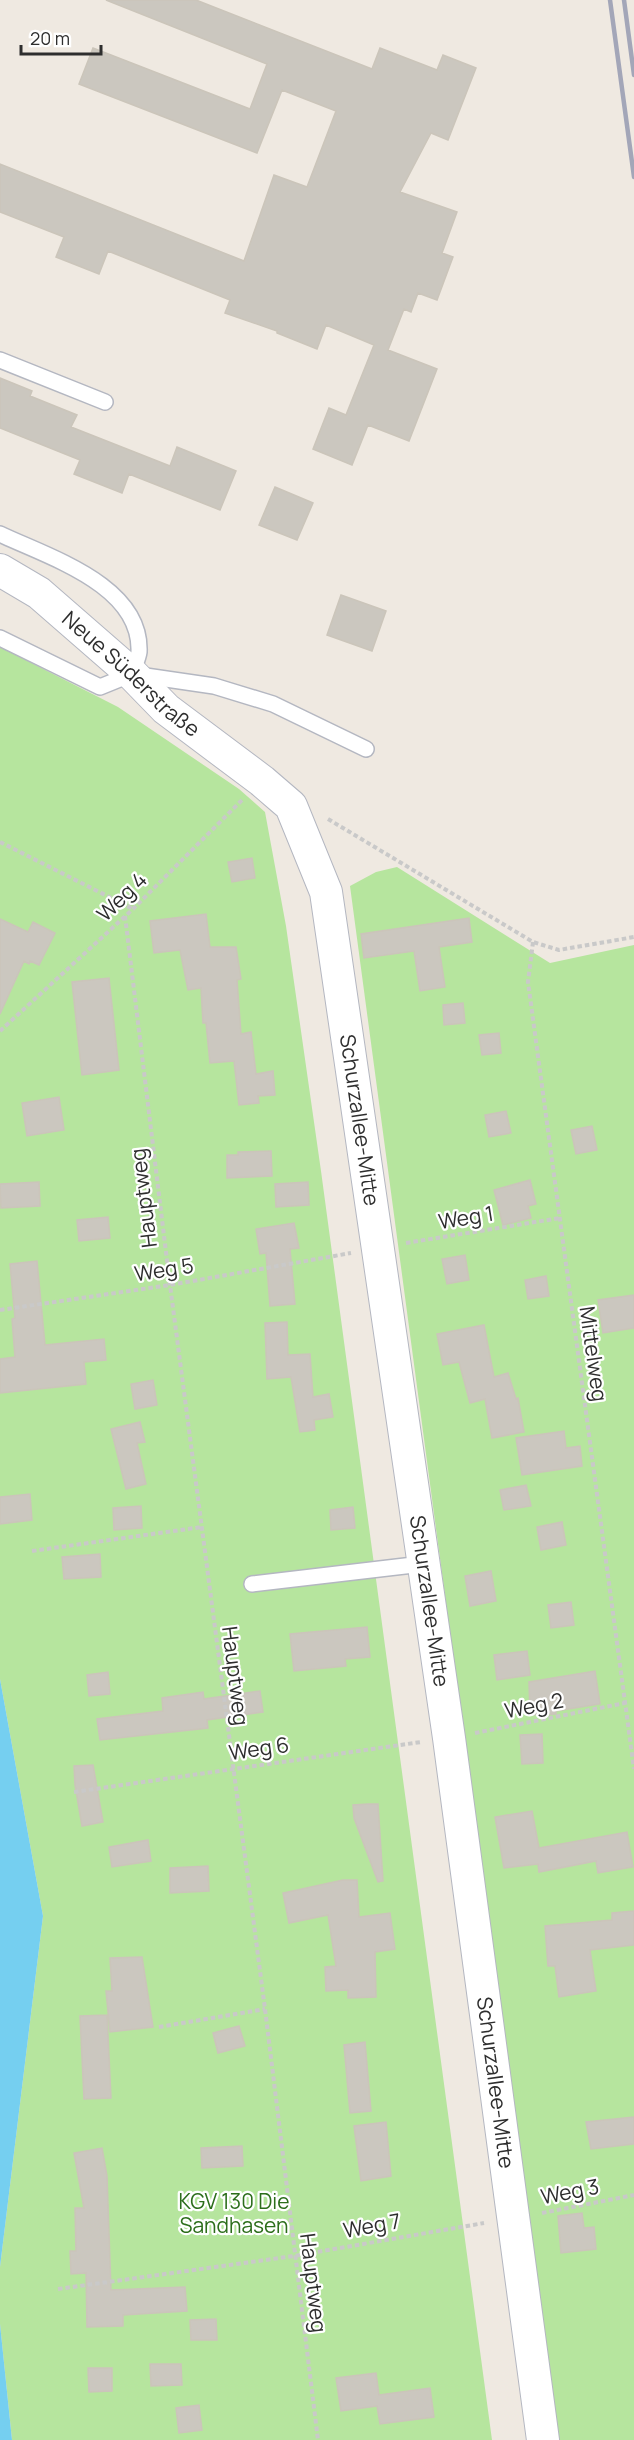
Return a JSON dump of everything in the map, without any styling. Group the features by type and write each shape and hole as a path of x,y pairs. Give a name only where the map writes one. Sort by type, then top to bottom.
{"street":[{"name":"Neue Süderstraße","path":"0,570 39,593 132,674 166,709 262,781"},
{"name":"Schurzallee-Mitte","path":"262,781 291,806 326,892 449,1738 543,2440"}],"lane":[{"path":"0,360 105,402"},
{"path":"0,534 86,575 108,589 121,602 131,619 137,637 139,653 132,674"},
{"path":"0,638 100,687 132,674 214,686 273,704 366,749"},
{"path":"252,1584 422,1564"}],"path":[{"name":"Weg 4","path":"0,1031 133,909 262,781"},
{"path":"291,806 326,817 533,942 559,951 634,937"},
{"path":"0,842 133,909"},
{"name":"Hauptweg","path":"125,916 231,1768 265,2009 318,2440"},
{"name":"Mittelweg","path":"533,942 528,982 634,1769"},
{"name":"Weg 1","path":"377,1248 560,1218"},
{"name":"Weg 5","path":"0,1310 170,1285 331,1256"},
{"path":"32,1551 202,1527"},
{"name":"Weg 2","path":"449,1738 625,1703"},
{"name":"Weg 6","path":"74,1792 449,1738"},
{"path":"159,2027 265,2009"},
{"name":"Weg 3","path":"513,2218 634,2195"},
{"name":"Weg 7","path":"58,2289 294,2256 513,2218"}],"green space":[{"name":"KGV 130 Die Sandhasen","path":"0,647 118,707 239,789 265,812 286,926 321,1171 492,2440 12,2440 0,2324 0,2267 43,1916 0,1679"},
{"path":"397,867 550,963 634,945 634,2440 558,2440 350,886 376,872"}],"water":[{"path":"0,1679 43,1916 0,2267"},
{"path":"0,2324 12,2440 0,2440"}],"building":[{"path":"106,0 196,0 372,69 380,48 437,70 443,55 476,68 448,140 431,133 400,192 457,212 442,253 453,257 437,300 418,293 411,312 404,309 388,350 437,369 409,441 368,425 352,465 313,449 329,408 346,415 374,345 326,325 317,349 277,333 277,331 225,313 230,300 108,251 99,274 56,257 64,237 0,212 0,164 244,261 274,175 307,187 336,111 282,90 257,153 79,84 93,48 250,109 267,64"},
{"path":"0,378 32,391 30,396 77,415 71,427 170,466 177,447 236,471 220,510 129,474 122,493 74,474 80,460 0,428"},
{"path":"275,487 313,503 297,540 259,525"},
{"path":"341,595 386,611 372,651 327,635"},
{"path":"252,858 255,878 232,882 228,862"},
{"path":"206,914 210,947 236,947 241,979 237,980 241,1034 251,1032 256,1074 273,1071 275,1095 258,1096 259,1103 239,1105 234,1061 210,1063 206,1023 203,1023 201,988 188,990 180,950 154,953 150,921"},
{"path":"469,918 472,942 439,947 445,987 420,991 414,951 364,958 361,934"},
{"path":"0,919 28,932 33,922 55,933 39,965 24,961 0,1014"},
{"path":"109,978 119,1070 82,1075 72,982"},
{"path":"463,1003 465,1023 444,1025 443,1005"},
{"path":"499,1033 501,1053 482,1055 479,1035"},
{"path":"59,1097 64,1130 27,1136 22,1103"},
{"path":"506,1111 511,1133 489,1137 485,1115"},
{"path":"592,1126 597,1150 576,1154 571,1130"},
{"path":"271,1151 272,1176 227,1178 227,1155 238,1155 238,1152"},
{"path":"530,1180 536,1204 528,1206 531,1218 503,1225 494,1190"},
{"path":"39,1182 40,1206 1,1208 0,1184"},
{"path":"308,1182 309,1205 276,1207 275,1184"},
{"path":"108,1217 110,1238 79,1241 77,1220"},
{"path":"294,1223 299,1248 290,1249 295,1304 270,1306 266,1253 260,1254 256,1229"},
{"path":"465,1255 469,1280 447,1284 442,1259"},
{"path":"37,1261 45,1345 104,1339 106,1360 84,1362 86,1384 0,1393 0,1359 15,1357 12,1319 15,1318 10,1264"},
{"path":"546,1276 549,1296 528,1299 525,1280"},
{"path":"634,1295 634,1328 603,1333 598,1300"},
{"path":"287,1322 288,1355 310,1354 313,1397 329,1394 333,1417 314,1420 315,1430 300,1432 291,1377 267,1379 265,1323"},
{"path":"484,1325 494,1377 508,1373 516,1399 518,1398 524,1432 492,1438 485,1399 470,1403 459,1362 443,1365 437,1334"},
{"path":"153,1380 157,1405 135,1409 131,1384"},
{"path":"140,1422 145,1442 137,1443 146,1484 126,1489 111,1429"},
{"path":"564,1431 566,1448 580,1446 582,1466 522,1475 516,1438"},
{"path":"526,1485 531,1506 504,1510 500,1490"},
{"path":"30,1494 32,1520 0,1524 0,1497"},
{"path":"141,1506 142,1528 114,1530 113,1508"},
{"path":"353,1507 355,1528 331,1530 330,1510"},
{"path":"562,1522 566,1545 541,1550 537,1527"},
{"path":"100,1554 101,1577 64,1579 62,1557"},
{"path":"491,1571 496,1601 470,1606 465,1576"},
{"path":"571,1602 574,1625 551,1628 548,1605"},
{"path":"367,1627 370,1657 345,1659 346,1666 294,1671 290,1634"},
{"path":"527,1651 530,1675 497,1680 494,1655"},
{"path":"595,1671 600,1704 556,1711 556,1714 530,1715 529,1682"},
{"path":"108,1672 110,1694 89,1696 87,1675"},
{"path":"260,1691 263,1712 207,1720 208,1728 100,1740 97,1719 163,1711 162,1698 203,1692 204,1699"},
{"path":"542,1734 543,1763 522,1764 520,1735"},
{"path":"93,1765 103,1822 82,1826 74,1766"},
{"path":"378,1804 383,1881 378,1882 354,1818 353,1805"},
{"path":"532,1811 539,1848 627,1832 633,1867 598,1873 596,1861 539,1872 538,1864 504,1868 495,1817"},
{"path":"148,1840 151,1861 112,1867 109,1847"},
{"path":"208,1866 209,1891 170,1893 170,1868"},
{"path":"343,1880 357,1880 359,1917 390,1913 395,1949 375,1952 376,1997 348,1998 348,1990 326,1991 325,1967 336,1966 328,1915 289,1923 283,1893"},
{"path":"634,1911 634,1945 590,1950 596,1991 559,1997 555,1966 548,1966 545,1926 612,1920 612,1913"},
{"path":"142,1957 153,2027 110,2032 106,1991 112,1991 110,1958"},
{"path":"107,2015 111,2098 84,2099 80,2016"},
{"path":"239,2026 245,2046 218,2053 213,2033"},
{"path":"365,2042 371,2111 350,2113 344,2045"},
{"path":"634,2117 634,2144 591,2149 586,2122"},
{"path":"386,2122 391,2176 361,2181 354,2126"},
{"path":"242,2146 243,2166 202,2168 201,2148"},
{"path":"102,2148 107,2176 111,2290 185,2287 187,2311 123,2315 123,2326 87,2327 86,2273 71,2274 70,2251 76,2251 75,2208 84,2208 74,2153"},
{"path":"582,2213 584,2228 594,2227 596,2249 561,2253 558,2216"},
{"path":"216,2319 217,2340 191,2340 190,2320"},
{"path":"150,2364 181,2364 182,2385 151,2386"},
{"path":"88,2368 112,2368 112,2391 89,2392"},
{"path":"376,2373 379,2395 430,2388 434,2417 380,2424 377,2406 341,2411 336,2378"},
{"path":"199,2405 202,2430 179,2433 176,2408"}],"railway":[{"path":"610,0 634,177"},
{"path":"624,0 634,75"}]}
